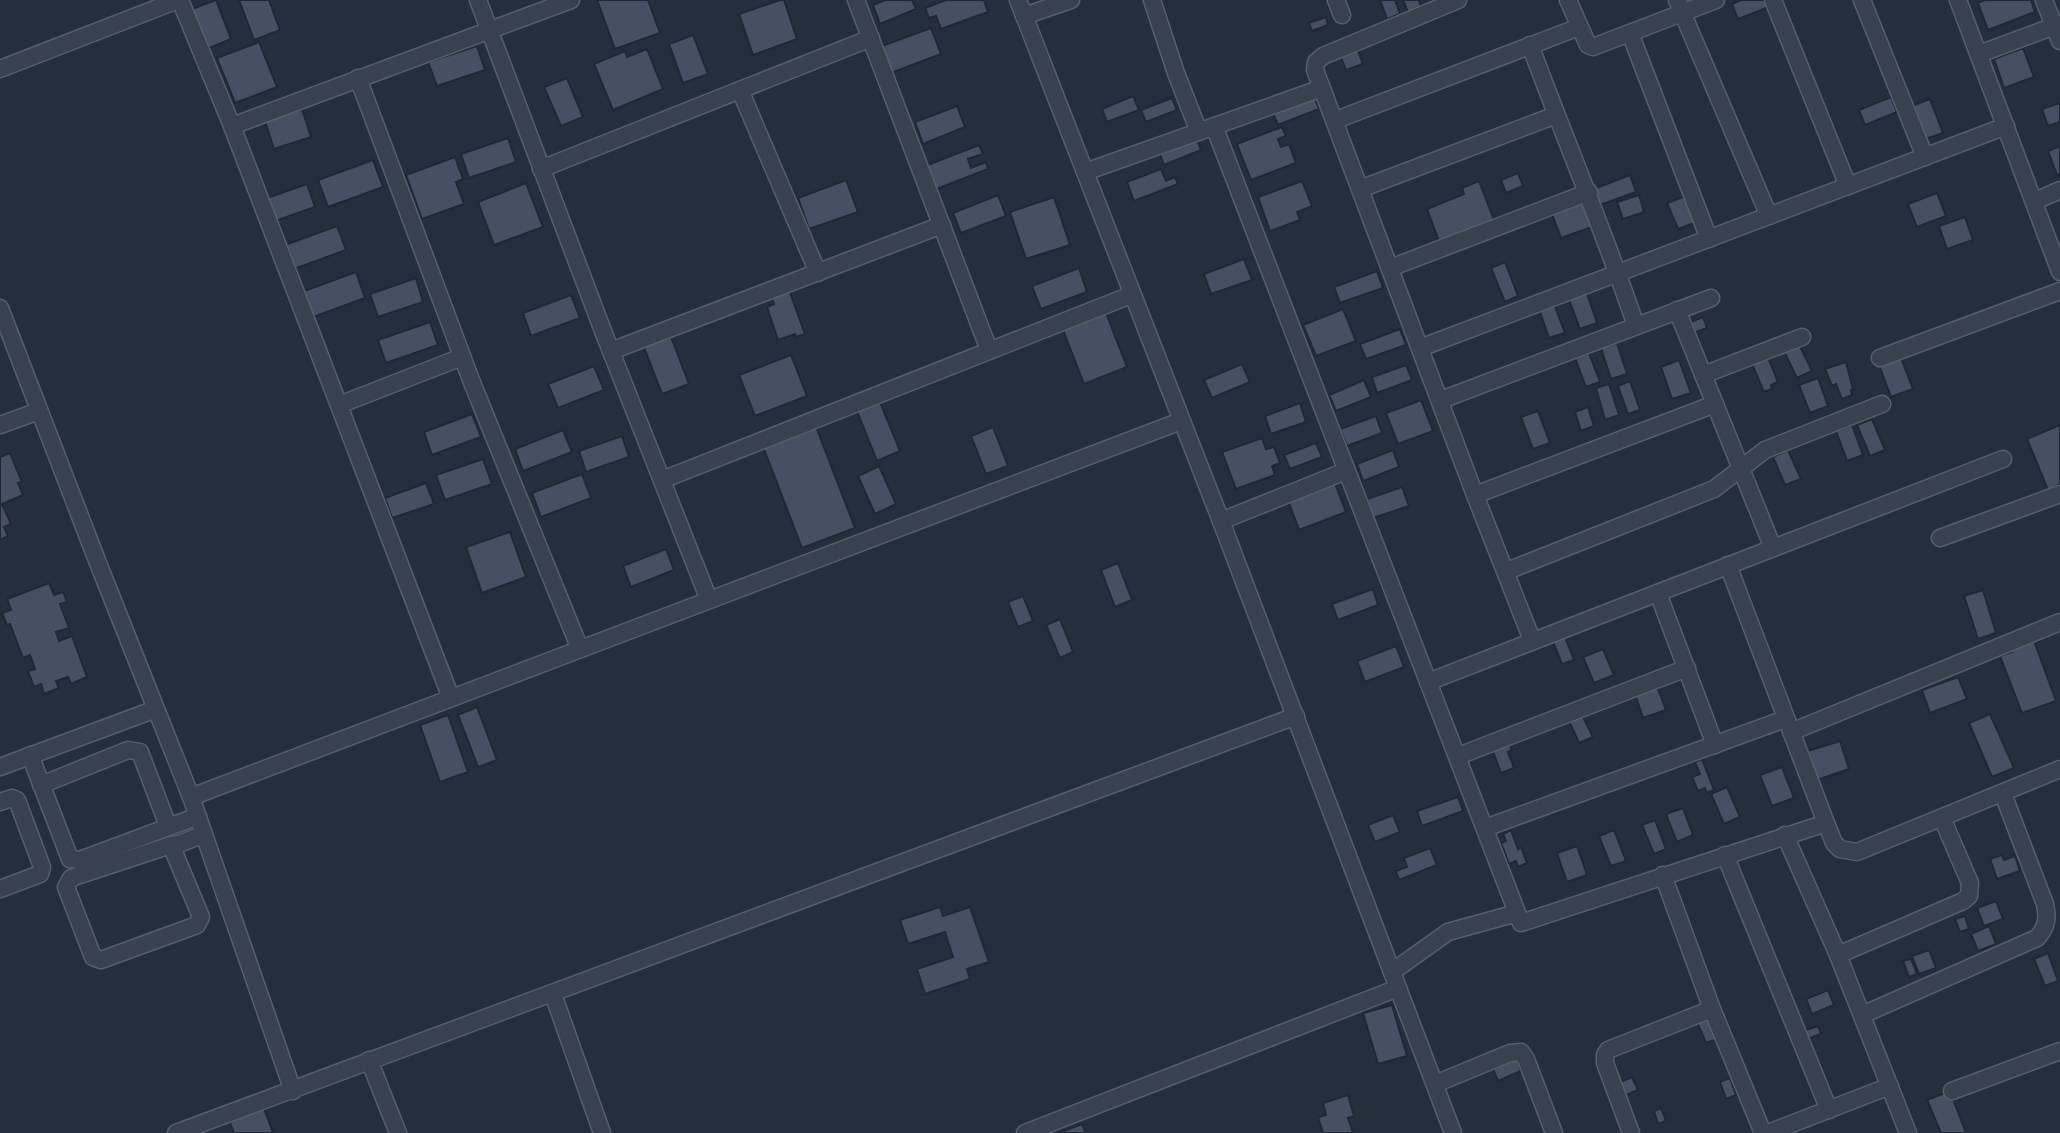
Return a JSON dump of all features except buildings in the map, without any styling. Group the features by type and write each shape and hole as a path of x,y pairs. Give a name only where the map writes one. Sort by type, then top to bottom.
{"street":[{"path":"0,69 179,0 232,125 451,698"},
{"path":"478,0 709,600"},
{"path":"232,125 570,0"},
{"path":"856,0 989,350"},
{"path":"1018,0 1296,716 1453,1133"},
{"path":"1024,16 1071,0"},
{"path":"1152,0 1172,64 1207,129 1346,471 1521,922 1826,823"},
{"path":"1458,0 1322,56 1315,66 1532,640"},
{"path":"1568,0 1588,45 1593,47 1630,33 1680,6 1716,0"},
{"path":"1773,0 1848,186"},
{"path":"1862,0 1925,157"},
{"path":"1958,0 2060,272"},
{"path":"1979,54 2058,30 2044,0"},
{"path":"1680,6 1769,216"},
{"path":"1336,120 1579,27"},
{"path":"1630,33 1709,239"},
{"path":"541,169 871,38"},
{"path":"1530,45 1589,192 1636,326"},
{"path":"358,78 462,357 580,649"},
{"path":"1085,172 1322,88"},
{"path":"740,89 818,273"},
{"path":"1360,189 1556,115"},
{"path":"1420,348 2006,126"},
{"path":"2035,201 2060,191"},
{"path":"1390,268 1589,192"},
{"path":"611,351 942,225"},
{"path":"1880,358 2060,291"},
{"path":"662,480 1131,295"},
{"path":"1441,400 1711,298"},
{"path":"0,308 191,797 293,1091"},
{"path":"1677,310 1773,548"},
{"path":"1703,375 1802,337"},
{"path":"339,405 462,357"},
{"path":"1475,495 1715,404"},
{"path":"1507,571 1714,489 1765,450 1882,404"},
{"path":"0,425 39,411"},
{"path":"191,797 1181,421"},
{"path":"1428,682 2003,458"},
{"path":"1221,521 1346,471"},
{"path":"1940,538 2060,494"},
{"path":"1728,565 1826,823 1834,843 1840,849 1857,852 2060,769"},
{"path":"1658,593 1715,745"},
{"path":"1485,828 1715,745 1788,725 2060,622"},
{"path":"1458,756 1686,668"},
{"path":"0,766 156,709"},
{"path":"176,1133 1296,716"},
{"path":"41,785 128,750 140,752 169,826"},
{"path":"30,755 69,859 80,860 198,816"},
{"path":"1862,1015 2037,938 2043,931 2048,916 2045,904 2003,794"},
{"path":"0,802 12,798 17,800 42,867 40,874 0,889"},
{"path":"1838,956 1969,896 1970,883 1942,818"},
{"path":"171,845 201,917 197,925 101,960 93,957 66,887 71,878 204,834"},
{"path":"1785,835 1838,956 1908,1133"},
{"path":"1725,855 1829,1110"},
{"path":"1662,876 1712,1009 1766,1133 1890,1086"},
{"path":"1392,972 1448,932 1517,913"},
{"path":"1025,1133 1398,988"},
{"path":"553,994 602,1133"},
{"path":"1631,1133 1605,1063 1608,1050 1712,1009"},
{"path":"1952,1091 2060,1051"},
{"path":"1435,1084 1510,1053 1521,1052 1554,1133"},
{"path":"369,1059 398,1133"}]}
